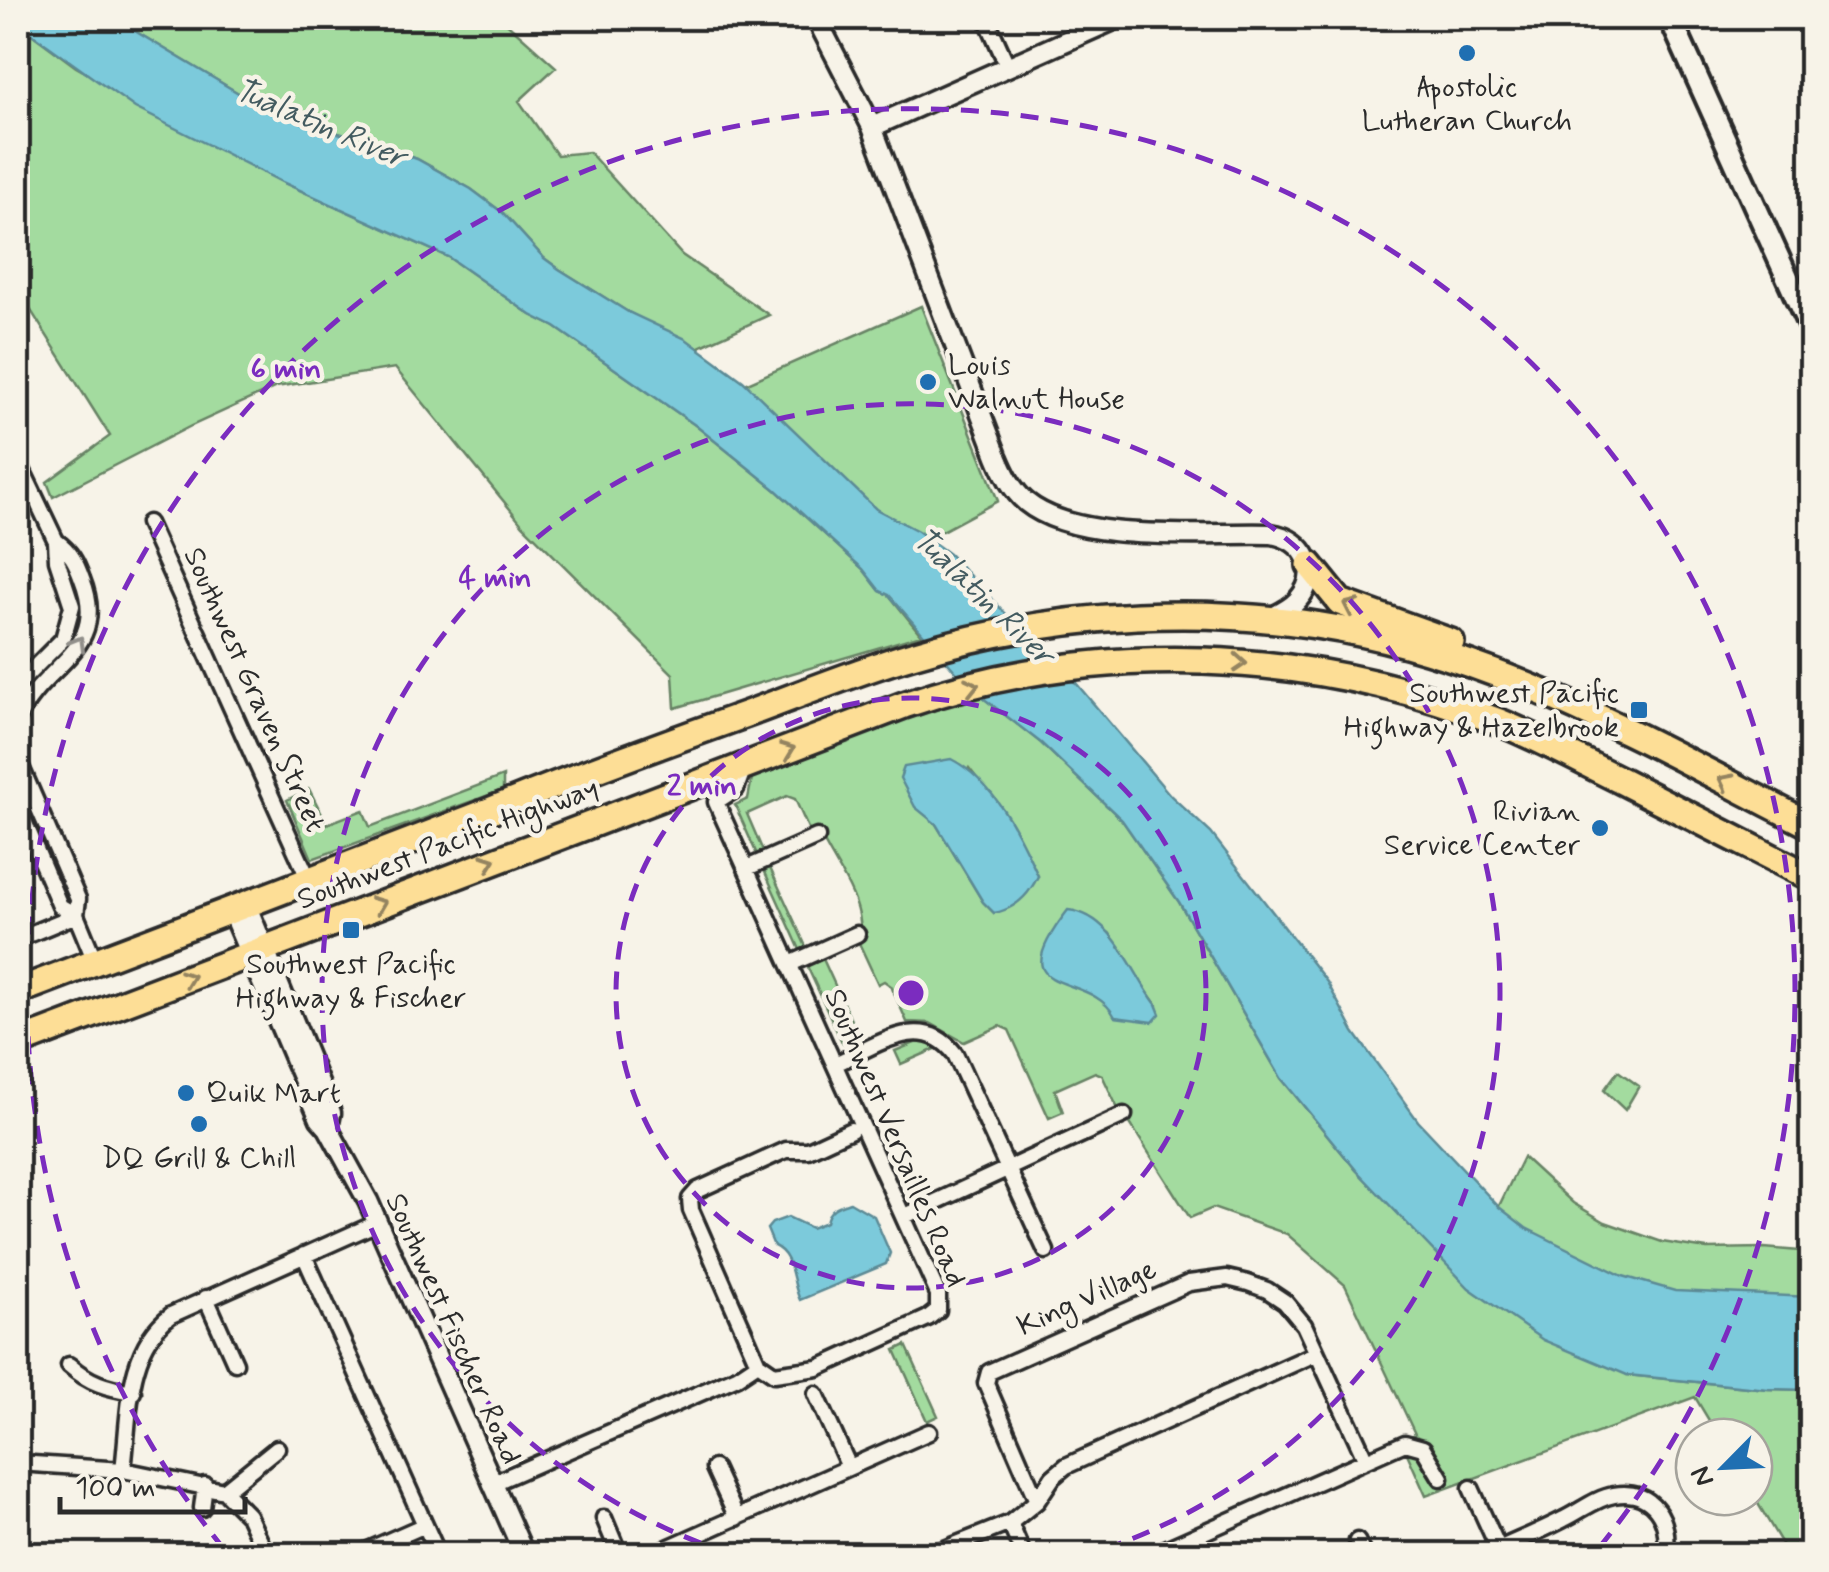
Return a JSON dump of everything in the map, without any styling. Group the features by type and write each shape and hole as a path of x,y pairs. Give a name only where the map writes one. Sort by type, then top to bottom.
{"highway":[{"path":"1310,564 1340,602 1462,646 1500,676"},
{"name":"Southwest Pacific Highway","path":"18,991 553,785 853,675 975,638 1106,618 1201,615 1269,620 1364,634 1424,650 1500,676 1631,734 1812,826"},
{"path":"1390,687 1400,660 1424,650"},
{"name":"Southwest Pacific Highway","path":"18,1043 879,714 942,693 1078,666 1162,661 1295,668 1390,687 1467,710 1544,742 1812,878"}],"main road":[{"path":"1670,18 1812,332"}],"street":[{"path":"816,18 872,127 996,456 1011,485 1026,502 1058,521 1086,529 1280,536 1296,542 1310,564 1299,599 1269,620"},
{"path":"986,18 1008,67"},
{"path":"872,127 1118,18"},
{"path":"18,461 56,541 56,560 72,600 70,624 58,647 18,684"},
{"name":"Southwest Graven Street","path":"148,524 309,880"},
{"path":"18,718 28,701 71,656 86,630 85,586 71,551 56,541"},
{"path":"18,760 78,900 76,916 94,962"},
{"name":"Southwest Versailles Road","path":"744,766 736,789 716,802 938,1294 938,1310 928,1318 818,1368 774,1374 758,1363"},
{"path":"18,807 60,906 76,916"},
{"path":"748,868 817,837"},
{"name":"Southwest Fischer Road","path":"238,907 331,1113 328,1128 377,1223 524,1554"},
{"path":"18,939 76,916"},
{"path":"790,964 857,934"},
{"path":"835,1064 912,1032 926,1032 944,1040 955,1054 1046,1251"},
{"path":"905,1216 1124,1115"},
{"path":"491,1484 737,1377 758,1363 691,1210 690,1199 698,1190 786,1150 808,1150 851,1130"},
{"path":"123,1470 142,1346 154,1328 171,1314 377,1223"},
{"path":"304,1255 438,1554"},
{"name":"King Village","path":"1038,1501 986,1383 989,1372 1188,1283 1209,1279 1226,1278 1267,1290 1285,1302 1304,1325 1366,1460"},
{"path":"206,1298 235,1364"},
{"path":"932,1554 1010,1522 1038,1501 1053,1476 1066,1466 1317,1353"},
{"path":"69,1365 105,1388 133,1392"},
{"path":"816,1394 849,1468"},
{"path":"654,1554 929,1432"},
{"path":"1154,1554 1413,1442 1423,1448 1441,1478"},
{"path":"224,1491 277,1448"},
{"path":"18,1463 123,1470 224,1491 248,1515 266,1554"},
{"path":"714,1468 737,1518"},
{"path":"202,1508 205,1485"},
{"path":"1471,1488 1500,1552 1595,1502 1628,1494 1650,1502 1664,1518 1668,1539 1665,1554"},
{"path":"604,1518 619,1554"},
{"path":"1010,1522 1024,1554"},
{"path":"359,1554 425,1525"}],"green space":[{"path":"113,18 501,18 556,67 519,101 557,155 589,152 682,255 769,315 697,348 628,312 559,269 503,213 471,189 417,159 308,125 240,94"},
{"path":"18,24 76,67 282,182 448,257 531,315 555,327 695,425 776,490 863,569 880,591 889,595 921,635 675,708 673,674 523,525 395,368 276,387 53,497 47,482 110,436 18,290"},
{"path":"921,306 998,501 905,551 743,385"},
{"path":"980,695 1041,743 1122,820 1179,902 1281,1078 1356,1170 1397,1212 1627,1375 1811,1390 1811,1554 1788,1554 1766,1517 1774,1517 1774,1417 1707,1417 1695,1397 1426,1496 1401,1440 1415,1434 1345,1285 1287,1234 1213,1208 1190,1218 1119,1111 1102,1075 1095,1072 1055,1090 1063,1112 1049,1118 1009,1030 1000,1026 964,1042 930,1023 907,1022 891,986 884,981 878,984 859,943 865,939 852,894 819,832 811,835 795,799 787,796 747,814 765,856 759,859 735,805 748,799 752,778 881,726","holes":["969,768 1002,810 1038,876 994,913 983,902 936,824","1110,934 1156,1004 1109,1005 1088,992"]},
{"path":"503,776 503,790 312,859 287,800 309,789 327,824 363,810 370,827"},
{"path":"770,868 808,951 802,954 764,870"},
{"path":"823,959 861,1042 851,1046 842,1042 807,966"},
{"path":"922,1040 940,1047 901,1064 895,1051"},
{"path":"1618,1071 1639,1086 1625,1110 1604,1090"},
{"path":"1523,1157 1573,1203 1605,1222 1662,1242 1707,1249 1811,1252 1811,1300 1712,1300 1621,1282 1496,1212"},
{"path":"906,1345 938,1416 927,1421 895,1350"}],"water":[{"name":"Tualatin River","path":"18,18 113,18 240,94 308,125 417,159 471,189 503,213 559,269 628,312 686,339 743,381 876,509 918,531 949,554 1076,683 1171,796 1211,833 1327,982 1354,1032 1418,1121 1499,1207 1526,1228 1623,1276 1675,1291 1811,1297 1811,1390 1627,1375 1543,1340 1469,1288 1356,1170 1281,1078 1179,902 1122,820 1041,743 969,687 889,595 880,591 863,569 776,490 695,425 448,257 282,182 135,108 18,24"},
{"path":"951,759 992,794 1014,826 1038,876 1021,900 1002,911 994,913 983,902 936,824 915,807 900,778 904,767"},
{"path":"1068,910 1097,922 1120,947 1156,1004 1160,1014 1153,1022 1115,1017 1103,1002 1044,972 1041,959 1048,939"},
{"path":"850,1202 874,1216 890,1253 886,1264 800,1300 789,1262 774,1246 767,1229 788,1217 811,1228 826,1222 835,1208"}],"place":[{"name":"Apostolic Lutheran Church","path":"1467,53"},
{"name":"Louis Walnut House","path":"928,382"},
{"name":"Southwest Pacific Highway & Hazelbrook","path":"1639,710"},
{"name":"Rivian Service Center","path":"1600,828"},
{"name":"Southwest Pacific Highway & Fischer","path":"351,930"},
{"name":"Quik Mart","path":"186,1093"},
{"name":"DQ Grill & Chill","path":"199,1124"}]}
